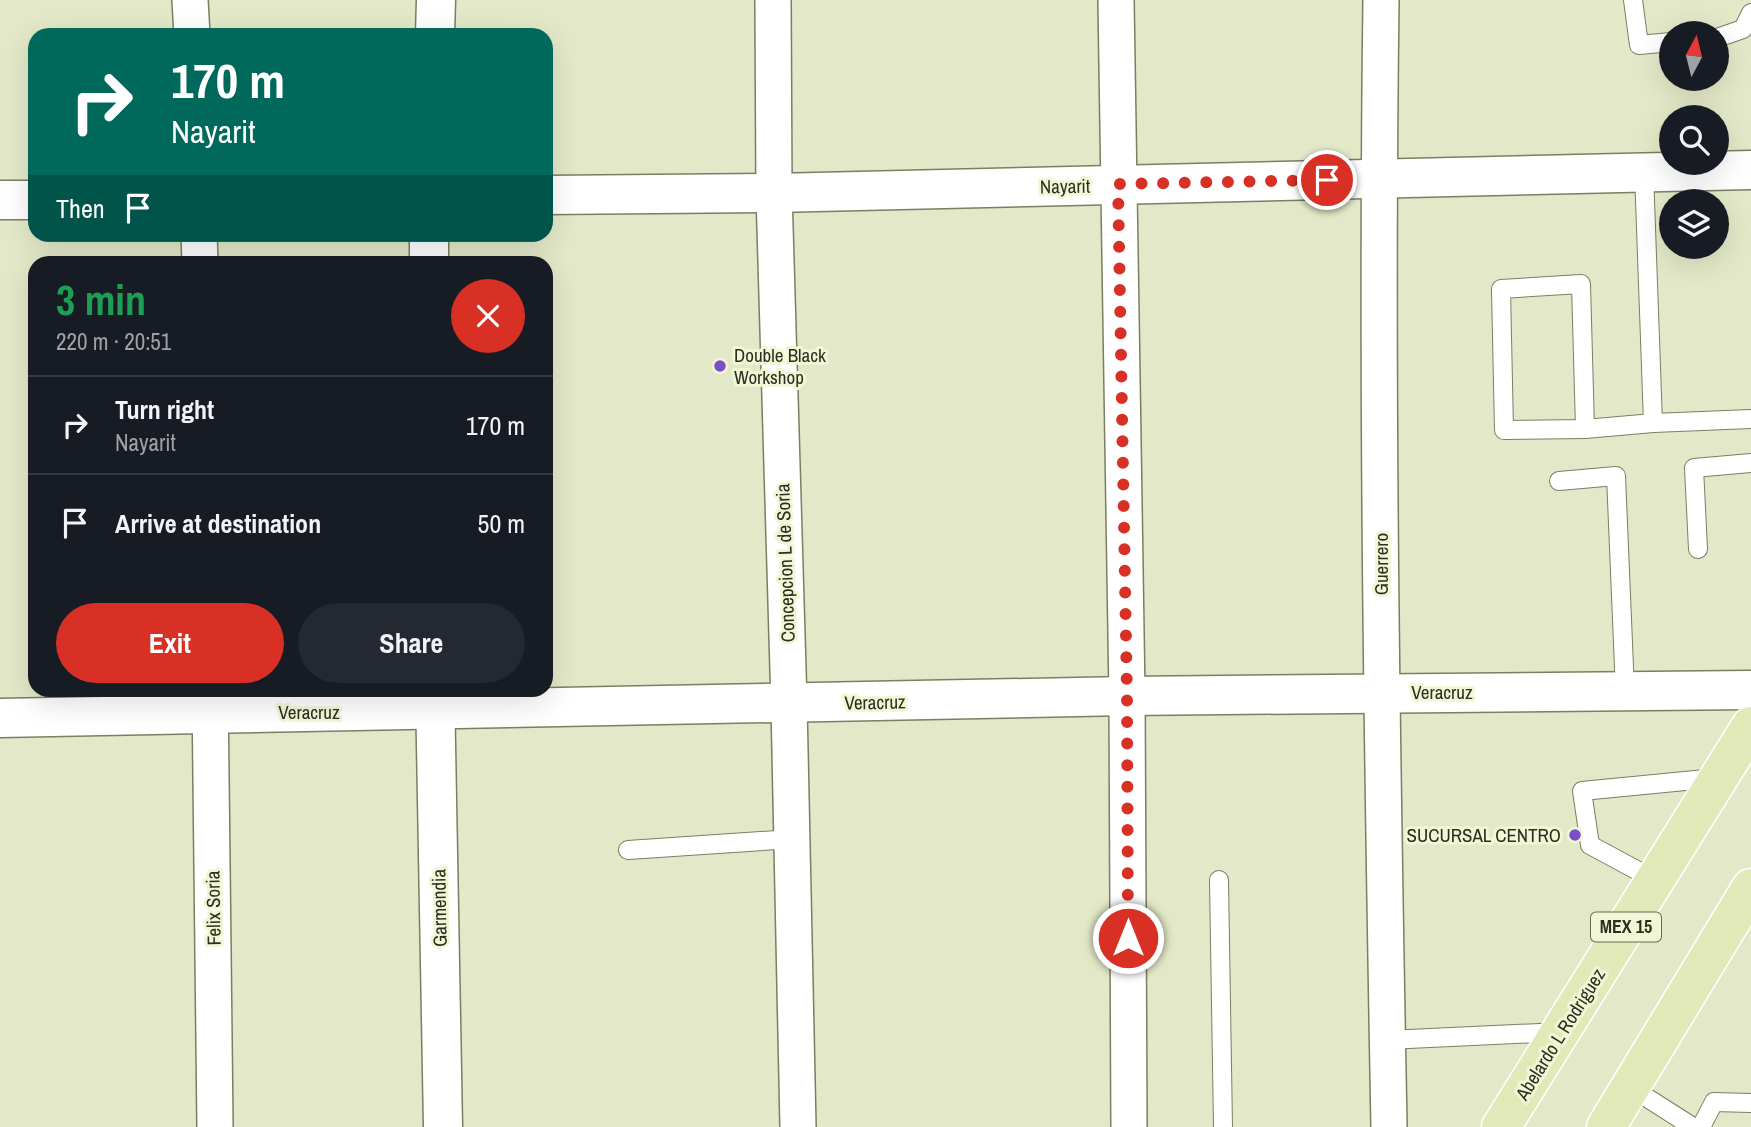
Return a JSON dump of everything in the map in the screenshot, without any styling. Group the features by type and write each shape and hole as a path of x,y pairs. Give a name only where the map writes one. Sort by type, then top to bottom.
{"main road":[{"name":"Abelardo L Rodriguez","path":"1501,1127 1751,726"},
{"path":"1606,1127 1751,888"}],"street":[{"path":"190,0 192,28"},
{"path":"435,28 436,0"},
{"name":"Concepcion L de Soria","path":"774,0 774,192 798,1127"},
{"path":"1116,0 1127,696 1129,1127"},
{"name":"Guerrero","path":"1381,0 1381,692 1389,1127"},
{"name":"Nayarit","path":"553,195 1751,170"},
{"path":"0,200 28,200"},
{"name":"Veracruz","path":"0,718 210,701 435,700 789,704 1381,692 1751,690"},
{"name":"Garmendia","path":"435,700 443,1127"},
{"name":"Felix Soria","path":"210,701 215,1127"}],"lane":[{"path":"1633,0 1639,45 1659,43"},
{"path":"1729,34 1743,29 1751,13"},
{"path":"1644,172 1653,423"},
{"path":"1585,429 1581,284 1501,289 1504,430 1585,429 1751,419"},
{"path":"1698,549 1694,468 1751,463"},
{"path":"1559,481 1616,476 1625,691"},
{"path":"1655,880 1590,845 1582,791 1719,778"},
{"path":"628,850 792,839"},
{"path":"1219,880 1223,1127"},
{"path":"1387,1040 1561,1032"},
{"path":"1630,1087 1693,1127"},
{"path":"1701,1127 1714,1102 1751,1102"}],"place":[{"name":"Double Black Workshop","path":"720,366"},
{"name":"SUCURSAL CENTRO","path":"1575,835"}],"route":[{"path":"1128,938 1127,696 1118,184 1327,180"}]}
